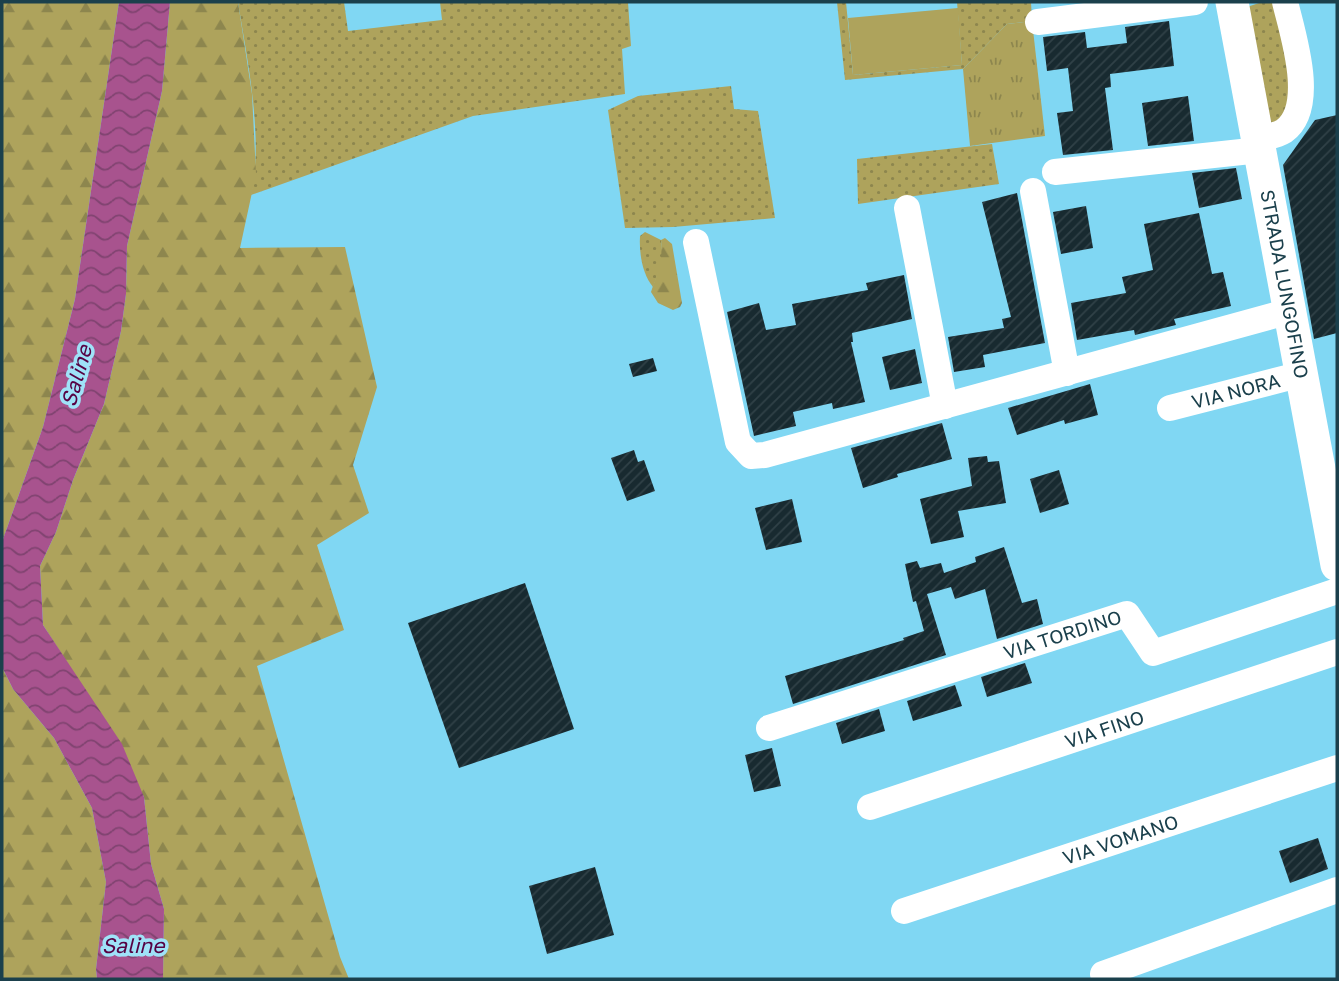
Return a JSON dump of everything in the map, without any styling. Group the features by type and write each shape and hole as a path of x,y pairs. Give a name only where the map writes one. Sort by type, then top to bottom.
{"main road":[{"name":"STRADA LUNGOFINO","path":"1232,2 1337,565"}],"street":[{"path":"1038,22 1195,2"},
{"path":"1055,172 1259,145 1283,132 1291,124 1300,103 1301,81 1285,2"},
{"path":"1033,191 1067,373"},
{"path":"906,208 945,406"},
{"path":"696,242 738,442 751,456 765,455 1290,311"},
{"name":"VIA NORA","path":"1170,408 1302,374"},
{"name":"VIA TORDINO","path":"769,728 1127,614 1153,653 1337,592"},
{"name":"VIA FINO","path":"870,807 1337,652"},
{"name":"VIA VOMANO","path":"904,911 1337,768"},
{"path":"1103,974 1337,890"}],"green space":[{"path":"2,2 119,2 75,299 43,427 2,542"},
{"path":"170,2 238,2 252,94 256,174 240,248 345,247 377,387 353,465 369,513 317,545 344,630 257,666 340,957 349,979 163,979 164,909 151,864 144,797 81,684 43,625 40,566 56,532 73,480 104,404 121,331 126,294 127,246 162,91"},
{"path":"238,2 344,2 348,31 442,20 440,2 628,2 631,46 622,49 625,94 473,116 251,195 255,172 255,124"},
{"path":"837,2 846,2 853,75 962,65 957,2 1031,2 1032,21 1007,24 963,69 845,80"},
{"path":"1262,2 1277,2 1296,98 1277,122 1264,124 1244,8"},
{"path":"958,8 962,65 853,75 848,18"},
{"path":"1032,21 1045,136 970,146 963,69 1007,24"},
{"path":"731,86 734,109 758,111 775,218 673,227 625,228 608,110 638,96"},
{"path":"992,144 999,184 858,204 857,159"},
{"path":"645,232 661,240 663,260 653,287 646,276 641,256 640,236"},
{"path":"665,238 672,244 682,303 673,310 658,303 651,292 661,261 661,240"},
{"path":"2,667 13,689 54,738 92,808 106,882 97,979 2,979"}],"water":[{"name":"Saline","path":"119,2 170,2 162,91 127,246 126,294 121,331 104,404 73,480 56,532 40,566 43,625 122,744 144,797 151,864 164,909 163,979 97,979 106,882 92,808 54,738 13,689 2,667 2,542 43,427 75,299"}],"building":[{"path":"1169,21 1174,66 1110,74 1111,87 1105,88 1113,150 1063,155 1057,113 1073,111 1068,68 1047,71 1043,37 1085,32 1087,48 1127,43 1125,27"},
{"path":"1188,96 1194,141 1148,146 1142,103"},
{"path":"1337,115 1337,333 1314,339 1283,165 1315,120"},
{"path":"1236,168 1242,199 1199,208 1192,173"},
{"path":"1017,193 1045,343 983,355 985,367 954,372 948,337 1004,328 1002,319 1011,317 982,202"},
{"path":"1086,206 1093,248 1061,254 1053,212"},
{"path":"1199,213 1212,274 1223,272 1231,306 1174,319 1176,325 1135,335 1134,330 1077,340 1071,303 1126,293 1122,277 1153,270 1144,224"},
{"path":"904,275 912,319 852,333 851,342 865,402 833,409 832,403 793,412 796,426 754,436 727,312 759,303 766,330 796,325 792,304 868,290 866,283"},
{"path":"915,349 922,383 890,390 882,357"},
{"path":"653,358 657,371 633,377 629,364"},
{"path":"1090,384 1098,415 1065,424 1064,420 1017,435 1008,408"},
{"path":"942,423 952,459 897,474 898,477 863,488 851,448"},
{"path":"634,450 638,462 644,460 655,491 627,501 611,458"},
{"path":"987,456 988,462 999,461 1006,503 958,511 964,537 931,544 920,499 972,486 968,458"},
{"path":"1059,470 1069,504 1040,513 1030,479"},
{"path":"792,499 802,542 766,550 755,508"},
{"path":"1004,547 1022,603 1037,599 1043,624 997,639 985,589 955,599 951,587 927,594 946,655 793,704 785,676 904,640 903,638 924,631 916,601 913,602 905,564 917,561 920,568 941,563 944,573 976,562 975,557"},
{"path":"525,583 574,729 459,768 408,623"},
{"path":"1025,663 1032,683 987,697 981,677"},
{"path":"955,685 962,706 913,721 907,701"},
{"path":"879,709 885,731 842,744 836,723"},
{"path":"772,748 781,786 754,792 745,755"},
{"path":"1318,838 1328,869 1290,883 1279,851"},
{"path":"595,867 614,935 547,954 529,886"}]}
